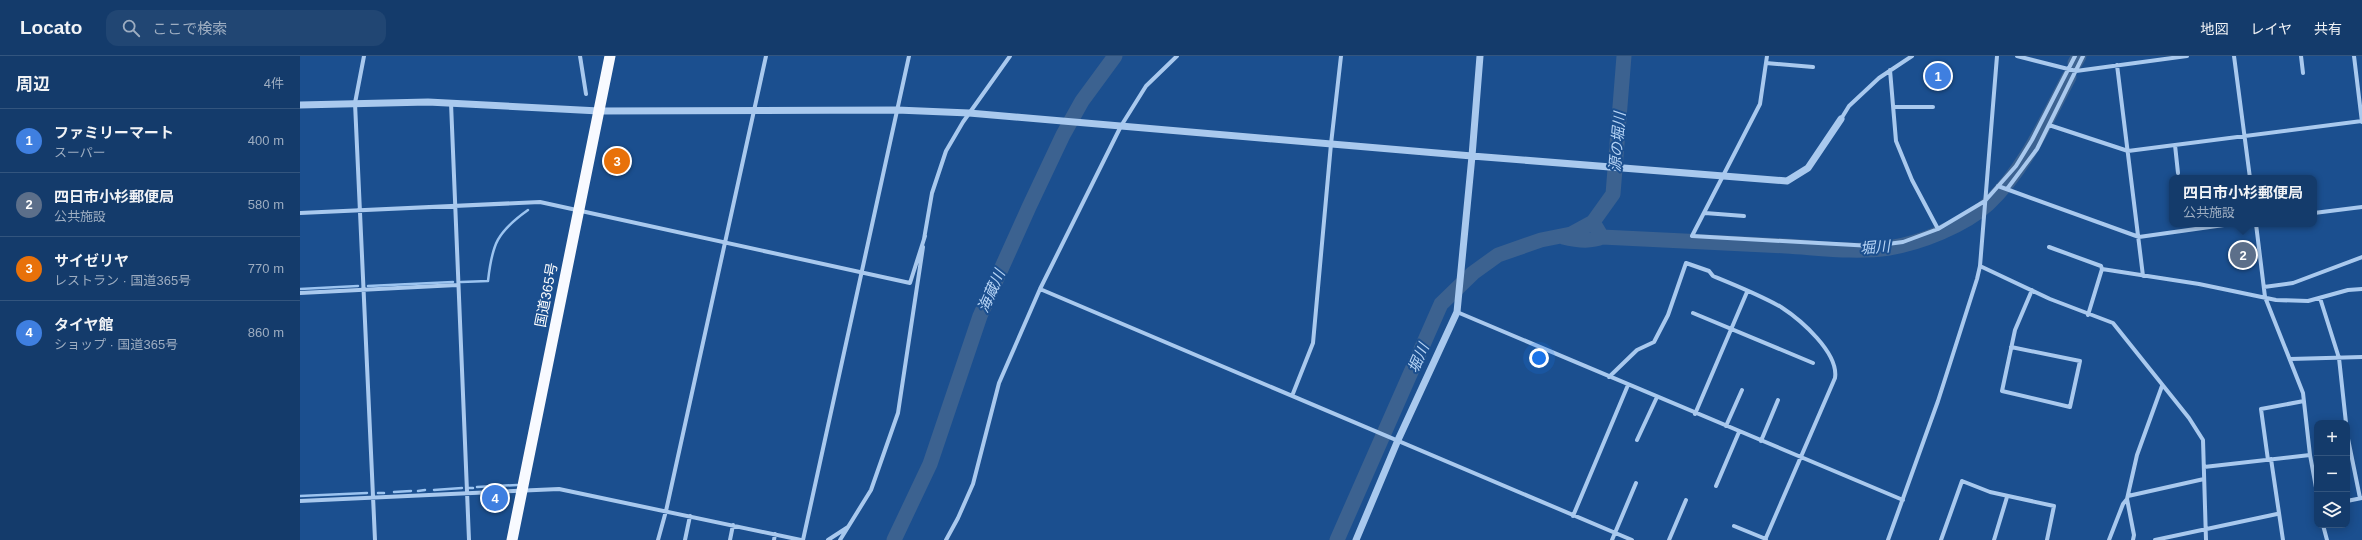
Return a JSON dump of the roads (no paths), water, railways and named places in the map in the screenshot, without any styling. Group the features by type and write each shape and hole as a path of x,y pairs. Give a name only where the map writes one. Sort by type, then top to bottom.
{"highway":[{"name":"国道365号","path":"512,540 610,56"}],"street":[{"path":"364,56 355,103 375,540"},
{"path":"580,56 586,94"},
{"path":"658,540 666,511 726,243 766,56"},
{"path":"300,501 523,489 559,489 802,540 909,56"},
{"path":"840,540 871,490 898,412 932,193 942,161 970,113 1010,56"},
{"path":"946,540 958,518 973,484 999,383 1040,289 1121,126 1146,86 1177,56"},
{"path":"1292,396 1313,343 1331,144 1341,56"},
{"path":"1356,540 1396,440 1457,312 1480,56"},
{"path":"1766,56 1760,104 1692,236 1872,246 1904,242 1938,229 1984,201 2016,166 2032,140 2075,56"},
{"path":"300,106 355,103 451,103 600,111 897,110 970,113 1472,156 1787,181 1796,177 1808,168 1841,119 1857,99 1890,70 1912,56"},
{"path":"1888,540 1952,359 1980,266 1984,201 1997,56"},
{"path":"2018,56 2076,71 2161,58 2187,56"},
{"path":"2006,189 2038,149 2083,56"},
{"path":"2234,56 2250,175"},
{"path":"2301,56 2303,72"},
{"path":"2049,125 2128,151 2362,122 2354,56"},
{"path":"1766,63 1813,67"},
{"path":"2117,65 2143,276"},
{"path":"1890,70 1896,141 1898,148 1938,229"},
{"path":"2356,77 2362,76"},
{"path":"451,103 468,540"},
{"path":"1894,107 1933,107"},
{"path":"2175,145 2178,173"},
{"path":"1999,186 2139,237 2210,227"},
{"path":"300,213 540,202 910,283 925,236"},
{"path":"2317,213 2362,207"},
{"path":"1705,213 1744,216"},
{"path":"2256,227 2265,297 2303,393 2310,455 2317,492"},
{"path":"2049,247 2101,266 2102,269 2297,302 2320,298 2348,290 2362,289"},
{"path":"2264,286 2294,283 2362,257"},
{"path":"1609,377 1637,350 1654,342 1668,315 1686,262 1709,271 1713,276 1780,307 1822,344 1836,367 1835,378 1766,540 1734,526"},
{"path":"1980,266 2088,315 2113,323 2189,418 2203,440 2206,540"},
{"path":"2088,315 2102,269"},
{"path":"300,293 458,285"},
{"path":"1040,289 1632,540"},
{"path":"2012,347 2080,361 2070,407 2002,391 2015,330 2032,290"},
{"path":"1695,414 1747,292"},
{"path":"2320,298 2339,358 2346,420"},
{"path":"1457,312 1695,414 1903,500"},
{"path":"1693,313 1813,364"},
{"path":"2290,359 2362,357"},
{"path":"1573,516 1628,385"},
{"path":"2133,540 2134,535 2128,497 2137,455 2162,386"},
{"path":"1726,426 1742,390"},
{"path":"1637,440 1657,397"},
{"path":"1761,441 1778,400"},
{"path":"2283,540 2277,514 2261,409 2304,401"},
{"path":"1716,486 1739,432"},
{"path":"2350,448 2361,498 2350,500"},
{"path":"2204,467 2310,455"},
{"path":"2109,540 2123,504 2128,497 2204,479"},
{"path":"1941,540 1962,481 2007,497 2054,506 2047,540"},
{"path":"1612,540 1636,483"},
{"path":"1994,540 2007,497"},
{"path":"1668,540 1686,500"},
{"path":"2155,540 2277,514"},
{"path":"685,540 690,516"},
{"path":"730,540 733,525"},
{"path":"828,540 850,525"},
{"path":"2324,528 2327,540"},
{"path":"774,540 775,534"}],"waterway":[{"name":"海蔵川","path":"894,540 930,464 980,316 1029,207 1063,135 1082,101 1115,56"},
{"name":"堀川","path":"1337,540 1441,304 1473,273 1498,255 1541,240 1571,234 1593,222 1613,194 1624,56"},
{"name":"堀川","path":"2075,63 2079,56"},
{"name":"堀川","path":"1593,222 1602,237 1825,249 1864,250 1889,248 1928,238 1954,226 1978,212 2001,190 2024,160 2034,144 2069,77"},
{"path":"461,282 488,281 494,248 498,240 509,225 528,210"},
{"name":"堀川","path":"1563,237 1583,240 1593,240 1602,237"},
{"path":"368,286 453,282"},
{"path":"300,289 358,286"},
{"path":"477,487 517,485"},
{"path":"434,490 462,488"},
{"path":"418,491 425,490"},
{"path":"394,492 411,491"},
{"path":"300,496 367,493"},
{"path":"378,493 384,493"}],"place":[{"name":"ファミリーマート","path":"1938,76"},
{"name":"サイゼリヤ","path":"617,161"},
{"name":"四日市小杉郵便局","path":"2243,255"},
{"name":"タイヤ館","path":"495,498"}],"water label":[{"name":"源の堀川","path":"1617,142"}]}
